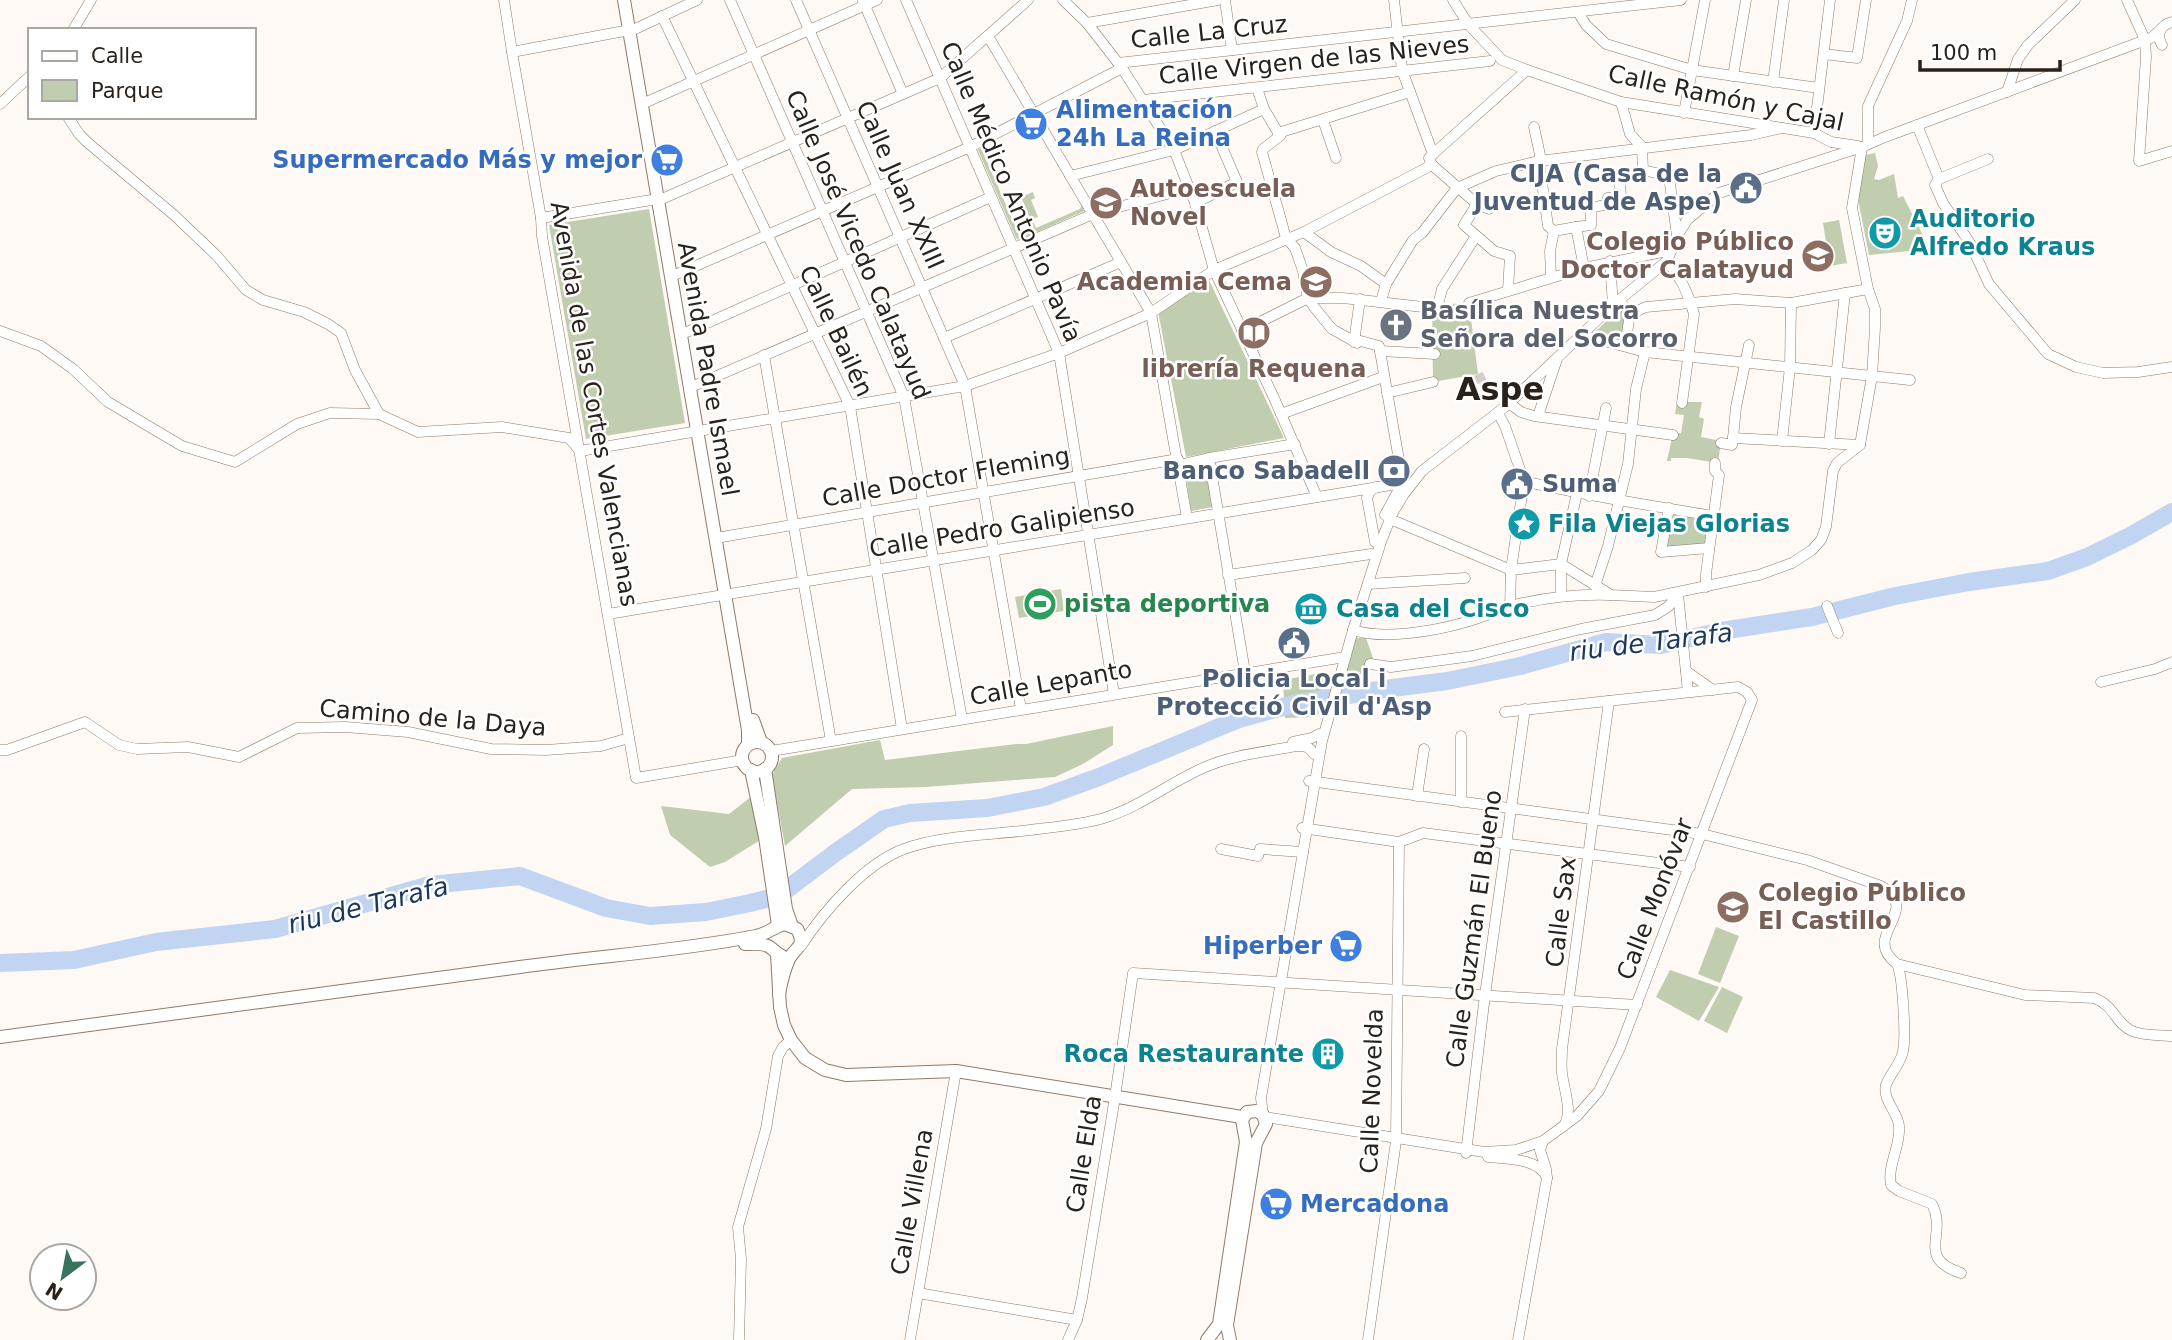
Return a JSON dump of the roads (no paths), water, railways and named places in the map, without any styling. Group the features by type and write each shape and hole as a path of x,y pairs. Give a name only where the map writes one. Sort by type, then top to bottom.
{"main road":[{"name":"Avenida Padre Ismael","path":"624,0 632,30"},
{"name":"Avenida Padre Ismael","path":"630,0 644,103 728,594 754,728 760,746"},
{"name":"Avenida Padre Ismael","path":"661,198 687,332 701,431"},
{"path":"747,765 761,771 771,762 760,746 743,753 763,825 774,929 768,940 784,951"},
{"path":"765,769 786,909 801,939 784,951 779,994 784,1025 804,1058 825,1070 846,1075 956,1071 1245,1120 1257,1111 1264,1122"},
{"path":"0,1037 689,946 774,929 785,924 794,927"},
{"path":"689,946 759,944 784,951"},
{"path":"1245,1120 1252,1135 1264,1122"},
{"path":"1211,1336 1219,1324 1246,1142 1245,1120"},
{"path":"1230,1338 1227,1325 1256,1143 1264,1122"},
{"path":"1211,1336 1223,1332 1230,1338"}],"street":[{"path":"74,28 91,0"},
{"name":"Avenida de las Cortes Valencianas","path":"504,0 636,778 747,765"},
{"path":"512,52 632,30 697,0"},
{"name":"Calle José Vicedo Calatayud","path":"730,0 904,397 962,719"},
{"name":"Calle Juan XXIII","path":"796,0 965,386 1021,709"},
{"path":"644,103 864,3 877,0"},
{"name":"Calle Médico Antonio Pavía","path":"906,0 1059,353 1114,694"},
{"path":"541,218 661,198 940,78 1028,0"},
{"path":"1063,0 1087,23 1120,65 1174,150 1195,203 1214,270 1317,497"},
{"path":"1087,23 1218,0"},
{"path":"1225,0 1232,50"},
{"path":"1394,0 1402,70 1433,154"},
{"path":"1453,0 1495,61"},
{"path":"1566,0 1573,12 1606,44 1692,70 1819,88"},
{"name":"Calle La Cruz","path":"1120,65 1681,0"},
{"path":"1684,113 1705,0"},
{"path":"1733,76 1746,0"},
{"path":"1773,82 1784,0"},
{"path":"1814,133 1830,0"},
{"path":"1824,54 1857,58 1866,0"},
{"path":"1353,630 1366,634 1402,633 1467,622 1520,604 1561,596 1654,597 1678,593 1759,575 1792,563 1812,550 1821,540 1826,527 1833,471 1837,463 1860,445 1872,376 1875,309 1868,289 1852,208 1865,146 1868,106 1907,21 1912,0"},
{"path":"2007,92 2018,59 2028,44 2075,0"},
{"path":"2127,0 2145,40 2147,57 2139,161 2172,151"},
{"path":"864,3 903,93"},
{"name":"Calle Bailén","path":"662,16 850,406 902,729"},
{"path":"1403,482 1422,471 1509,404 1559,355 1667,261 1687,220 1719,193 1865,146 2145,40 2155,35 2166,23 2172,22"},
{"path":"2161,29 2159,38 2167,47"},
{"path":"988,36 1151,313 1187,518"},
{"path":"2145,40 2167,47"},
{"name":"Calle Ramón y Cajal","path":"1495,61 1622,102 1814,133 1831,142 1865,146"},
{"name":"Calle Virgen de las Nieves","path":"1143,100 1495,61"},
{"path":"677,274 970,147 1120,65"},
{"path":"1489,209 1477,204 1457,188 1432,165 1429,158 1527,70"},
{"path":"0,104 28,78"},
{"path":"1257,88 1264,109 1279,135"},
{"path":"1354,342 1332,329 1308,298 1303,271 1295,248 1286,238 1262,152 1279,135 1410,92"},
{"path":"1622,102 1630,134 1642,147 1643,170"},
{"path":"1070,176 1174,150 1264,109"},
{"path":"69,119 87,142 174,215 216,255 246,290 263,300 304,312 341,332 355,370 379,414"},
{"path":"1323,120 1336,158"},
{"path":"1917,125 1939,179"},
{"path":"1534,127 1548,226 1554,232"},
{"path":"1381,301 1386,284 1413,240 1422,233 1457,188 1496,171 1539,161 1751,135 1782,128"},
{"path":"1195,203 1237,182 1215,131"},
{"path":"1988,159 1939,179 1935,185 1943,203 1970,243 1989,284 2048,354 2076,367 2103,373 2172,367"},
{"path":"0,331 41,346 73,369 108,402 182,446 235,462 297,424 330,413 379,414 418,432 502,427 569,438 580,451 965,386 1059,353 1151,313 1214,270 1304,232 1432,165"},
{"path":"1554,232 1591,225 1591,208 1608,204 1608,198 1621,196 1619,176 1643,170 1669,176 1677,236"},
{"path":"696,385 1093,214 1189,188"},
{"path":"687,332 991,197"},
{"path":"1477,204 1464,225 1494,251 1510,256 1508,290"},
{"path":"1576,227 1584,268"},
{"path":"1304,232 1331,252 1361,266 1386,284"},
{"path":"1551,276 1550,251 1554,232"},
{"path":"1242,331 1308,298 1360,299 1435,307 1442,289 1476,236"},
{"path":"1469,303 1551,276 1610,261 1672,250"},
{"path":"1610,261 1617,303 1630,314"},
{"path":"1667,261 1677,273 1694,314 1682,402"},
{"path":"944,338 1121,262"},
{"path":"1630,314 1646,307 1735,299 1791,303 1868,289"},
{"path":"1829,443 1845,293"},
{"path":"1354,342 1360,299"},
{"path":"1782,441 1790,368 1791,303"},
{"path":"1625,346 1630,314"},
{"path":"1582,335 1645,352 1910,380"},
{"path":"1312,782 1314,754 1371,554 1403,482 1379,346 1357,340 1357,343 1354,342"},
{"path":"1721,443 1732,445 1736,407 1749,345"},
{"path":"1380,351 1434,354"},
{"path":"1595,586 1628,464 1636,389 1645,352"},
{"path":"764,355 831,741"},
{"path":"1538,416 1559,355"},
{"path":"1281,414 1383,377"},
{"path":"1387,393 1433,382"},
{"path":"1509,404 1521,412 1538,416 1672,435"},
{"path":"1589,496 1606,408"},
{"path":"1498,413 1524,481 1511,570 1510,608"},
{"path":"1733,438 1860,445"},
{"name":"Calle Doctor Fleming","path":"719,538 1079,475 1295,444"},
{"path":"1209,458 1245,672"},
{"path":"1706,587 1718,475 1715,463"},
{"path":"1342,657 1392,508 1422,471"},
{"path":"1524,481 1589,496 1713,516"},
{"name":"Calle Pedro Galipienso","path":"608,614 1403,482"},
{"path":"1375,542 1368,501 1370,491 1377,487 1389,491 1392,508"},
{"path":"1561,596 1561,564 1577,493"},
{"path":"1368,501 1375,508 1392,508 1511,570 1561,564 1611,595"},
{"path":"1669,508 1661,552 1709,548"},
{"path":"1228,575 1371,554"},
{"path":"1368,584 1465,578"},
{"path":"1678,593 1688,692"},
{"path":"1370,664 1391,667 1472,656 1581,629 1655,615 1669,606 1678,593"},
{"path":"1827,606 1838,633"},
{"name":"Calle Lepanto","path":"760,746 831,741 1342,657"},
{"path":"2101,682 2155,669 2172,662"},
{"path":"1686,671 1713,690"},
{"name":"Calle Monóvar","path":"1466,1152 1504,1152 1543,1141 1567,1125 1599,1091 1637,1005 1751,706 1752,700 1743,689 1738,687 1713,690"},
{"path":"1505,712 1713,690"},
{"name":"Calle Sax","path":"1567,1125 1568,1108 1562,1076 1562,1049 1609,701"},
{"name":"Calle Guzmán El Bueno","path":"1466,1152 1525,709"},
{"name":"Camino de la Daya","path":"0,750 8,750 85,722 119,745 137,749 188,747 239,757 298,729 345,727 408,732 491,749 601,747 629,738"},
{"path":"1320,735 1261,1098 1264,1122 1530,1163 1544,1172 1547,1178"},
{"path":"794,927 810,922 867,867 902,845 920,839 1081,819 1104,813 1122,807 1193,767 1219,757 1320,735"},
{"path":"1461,736 1461,802"},
{"path":"784,951 867,872 902,850 948,840 1083,824 1122,811 1219,761 1296,746 1310,748 1314,754"},
{"path":"1417,796 1424,749"},
{"path":"1312,782 1702,834 1807,860 1881,886 1892,893 1897,902 1884,940 1884,948 1897,964 2025,995 2094,998 2104,1001 2125,1026 2134,1032 2172,1036"},
{"path":"1304,829 1399,842 1423,833 1690,867"},
{"name":"Calle Novelda","path":"1368,1340 1396,1141 1399,842"},
{"path":"1220,849 1258,856 1260,849 1300,851"},
{"path":"1897,964 1901,977 1904,1040 1900,1061 1885,1087 1899,1123 1890,1174 1891,1185 1932,1204 1938,1219 1934,1248 1937,1258 1951,1270 1961,1273"},
{"name":"Calle Elda","path":"1068,1340 1077,1320 1133,973 1278,981"},
{"path":"1278,981 1637,1005"},
{"path":"1245,1120 1255,1097 1278,981"},
{"path":"739,1340 741,1259 738,1227 766,1129 778,1056 791,1040"},
{"name":"Calle Villena","path":"910,1340 956,1071"},
{"path":"1518,1340 1547,1178 1540,1150 1543,1141"},
{"path":"918,1293 1077,1320"}],"waterway":[{"name":"riu de Tarafa","path":"0,963 74,960 156,942 275,929 430,885 520,876 606,908 650,916 706,912 750,903 778,896 884,819 910,813 987,808 1044,797 1239,719 1294,704 1447,681 1520,666 1606,642 1661,645 1721,631 1812,617 1895,596 2048,571 2087,557 2172,512"}],"tunnel":[{"path":"1478,374 1482,382"}],"place":[{"name":"Alimentación 24h La Reina","path":"1031,124"},
{"name":"Supermercado Más y mejor","path":"667,160"},
{"name":"CIJA (Casa de la Juventud de Aspe)","path":"1746,188"},
{"name":"Autoescuela Novel","path":"1106,203"},
{"name":"Auditorio Alfredo Kraus","path":"1885,233"},
{"name":"Colegio Público Doctor Calatayud","path":"1818,256"},
{"name":"Academia Cema","path":"1316,282"},
{"name":"Basílica Nuestra Señora del Socorro","path":"1396,325"},
{"name":"librería Requena","path":"1254,333"},
{"name":"Banco Sabadell","path":"1394,471"},
{"name":"Suma","path":"1517,484"},
{"name":"Fila Viejas Glorias","path":"1524,524"},
{"name":"pista deportiva","path":"1040,604"},
{"name":"Casa del Cisco","path":"1311,609"},
{"name":"Policia Local i Protecció Civil d'Asp","path":"1294,643"},
{"name":"Colegio Público El Castillo","path":"1733,907"},
{"name":"Hiperber","path":"1346,946"},
{"name":"Roca Restaurante","path":"1328,1054"},
{"name":"Mercadona","path":"1276,1204"}],"district":[{"name":"Aspe","path":"1500,389"}]}
